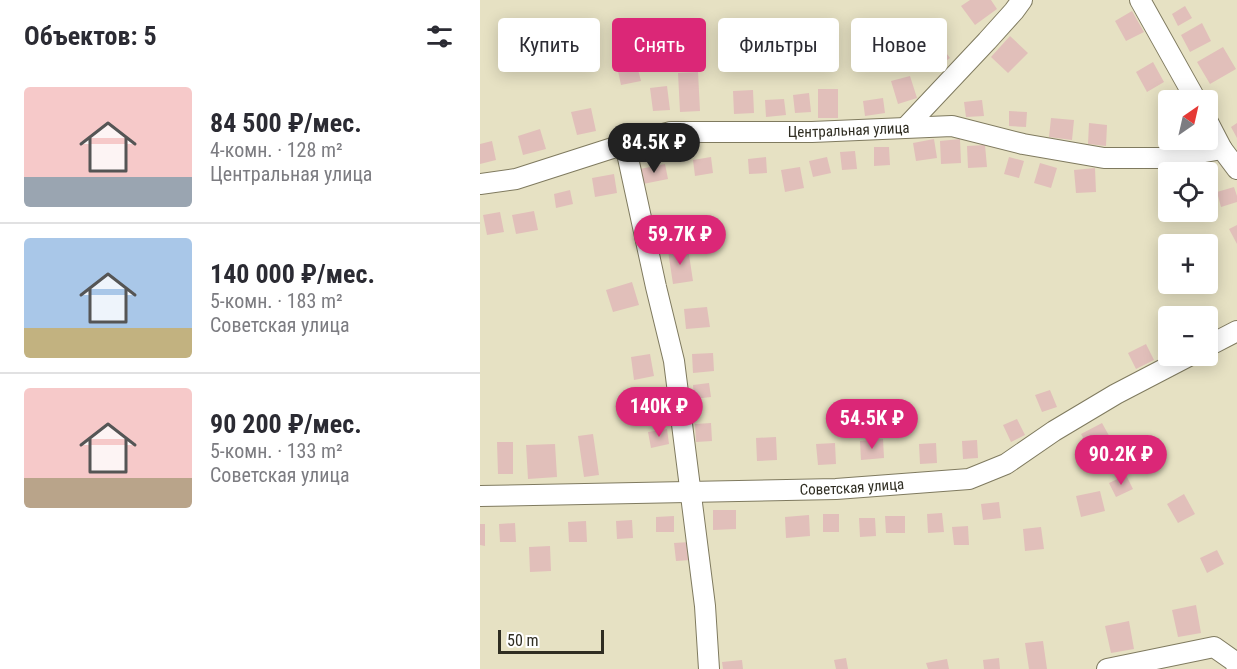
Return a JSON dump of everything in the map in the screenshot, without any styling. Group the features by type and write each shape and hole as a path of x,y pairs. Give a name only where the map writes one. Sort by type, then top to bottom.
{"street":[{"path":"906,128 1022,0"},
{"path":"1140,0 1190,90"},
{"name":"Центральная улица","path":"480,184 516,179 625,144 671,132 812,132 952,126 1023,144 1104,158 1171,158 1222,149"},
{"path":"1218,141 1237,169"},
{"path":"625,144 674,361 705,606 709,669"},
{"path":"1218,341 1237,331"},
{"name":"Советская улица","path":"480,496 836,489 969,479 1006,464 1054,431 1116,394 1171,366"},
{"path":"1107,669 1214,647 1234,661 1237,667"}],"building":[{"path":"970,0 991,0 997,9 975,25 961,6"},
{"path":"1185,6 1192,18 1178,26 1172,14"},
{"path":"1132,11 1144,32 1126,41 1115,21"},
{"path":"1202,23 1211,41 1190,52 1181,35"},
{"path":"1010,36 1028,53 1008,73 991,57"},
{"path":"1223,47 1236,69 1210,84 1197,62"},
{"path":"1153,62 1164,82 1147,92 1136,72"},
{"path":"618,72 639,72 641,81 621,85"},
{"path":"698,72 700,111 680,112 678,73"},
{"path":"910,76 917,98 898,104 891,81"},
{"path":"667,86 670,110 653,111 650,88"},
{"path":"818,89 838,89 838,118 818,118"},
{"path":"753,90 754,113 734,114 733,91"},
{"path":"809,93 811,112 795,113 793,95"},
{"path":"883,98 885,113 865,116 863,101"},
{"path":"784,99 786,115 766,117 765,100"},
{"path":"982,100 984,116 966,117 964,102"},
{"path":"591,108 596,131 577,135 571,112"},
{"path":"1009,111 1027,112 1026,127 1009,126"},
{"path":"1051,118 1074,120 1072,140 1049,137"},
{"path":"1089,123 1107,125 1106,146 1088,144"},
{"path":"1237,123 1237,138 1231,127"},
{"path":"540,129 546,149 523,155 518,136"},
{"path":"934,139 937,158 916,161 913,143"},
{"path":"960,139 961,163 941,164 940,141"},
{"path":"492,141 496,160 480,164 480,144"},
{"path":"985,145 987,167 968,168 967,146"},
{"path":"874,147 889,147 890,165 874,166"},
{"path":"855,151 857,169 842,170 840,152"},
{"path":"711,157 713,173 695,176 693,160"},
{"path":"766,157 767,173 749,174 748,159"},
{"path":"827,157 831,173 813,177 809,161"},
{"path":"1009,157 1024,161 1019,178 1004,174"},
{"path":"1040,163 1057,168 1051,188 1034,183"},
{"path":"665,164 668,179 643,184 640,169"},
{"path":"800,167 804,188 785,192 781,170"},
{"path":"1095,168 1096,192 1076,193 1074,170"},
{"path":"614,174 617,193 595,197 592,178"},
{"path":"1234,187 1237,202 1221,207 1218,192"},
{"path":"570,190 573,204 556,208 554,194"},
{"path":"534,211 538,230 516,234 512,215"},
{"path":"500,212 504,232 487,235 483,215"},
{"path":"1237,225 1237,244 1229,229"},
{"path":"688,248 693,281 673,284 668,251"},
{"path":"632,282 639,305 613,312 606,290"},
{"path":"707,307 710,327 686,329 684,309"},
{"path":"1146,344 1154,360 1136,369 1128,353"},
{"path":"713,353 714,371 693,373 692,354"},
{"path":"650,354 654,376 634,380 631,357"},
{"path":"709,383 711,397 694,399 693,385"},
{"path":"1050,390 1057,407 1042,412 1035,395"},
{"path":"1017,419 1025,435 1011,442 1003,425"},
{"path":"711,423 712,441 696,442 695,424"},
{"path":"1102,423 1112,441 1091,452 1081,434"},
{"path":"667,429 669,444 651,448 648,432"},
{"path":"593,434 599,475 584,477 578,436"},
{"path":"776,437 777,460 757,461 756,438"},
{"path":"883,439 884,458 861,460 860,441"},
{"path":"977,440 978,458 963,459 962,441"},
{"path":"497,442 513,442 513,474 498,474"},
{"path":"835,443 836,464 818,465 816,444"},
{"path":"936,443 937,463 920,464 919,444"},
{"path":"555,444 557,477 528,479 526,445"},
{"path":"1126,475 1133,489 1116,497 1109,483"},
{"path":"1100,491 1105,511 1081,517 1076,496"},
{"path":"1184,494 1195,514 1178,523 1167,504"},
{"path":"999,502 1001,518 983,520 981,504"},
{"path":"713,510 736,510 736,529 713,530"},
{"path":"942,513 944,532 928,533 927,514"},
{"path":"823,514 839,514 839,532 823,532"},
{"path":"809,515 810,536 786,538 785,517"},
{"path":"674,516 674,532 656,532 656,517"},
{"path":"885,516 905,516 905,533 886,533"},
{"path":"859,518 875,518 876,536 860,537"},
{"path":"632,520 633,538 617,539 616,521"},
{"path":"586,521 587,542 569,542 568,522"},
{"path":"515,523 516,542 500,542 499,524"},
{"path":"480,524 485,524 485,546 480,545"},
{"path":"968,526 969,545 954,545 952,527"},
{"path":"1041,527 1044,549 1025,551 1023,529"},
{"path":"690,542 691,560 676,561 674,543"},
{"path":"550,546 551,571 530,572 529,547"},
{"path":"1217,550 1224,564 1207,573 1200,558"},
{"path":"1196,605 1201,633 1178,637 1172,610"},
{"path":"1129,621 1134,649 1111,653 1105,626"},
{"path":"1043,641 1047,669 1029,669 1025,643"},
{"path":"846,658 848,669 836,669 834,660"},
{"path":"999,658 1000,669 984,669 983,660"},
{"path":"947,659 949,669 928,669 926,663"},
{"path":"742,660 743,669 723,669 722,662"}]}
